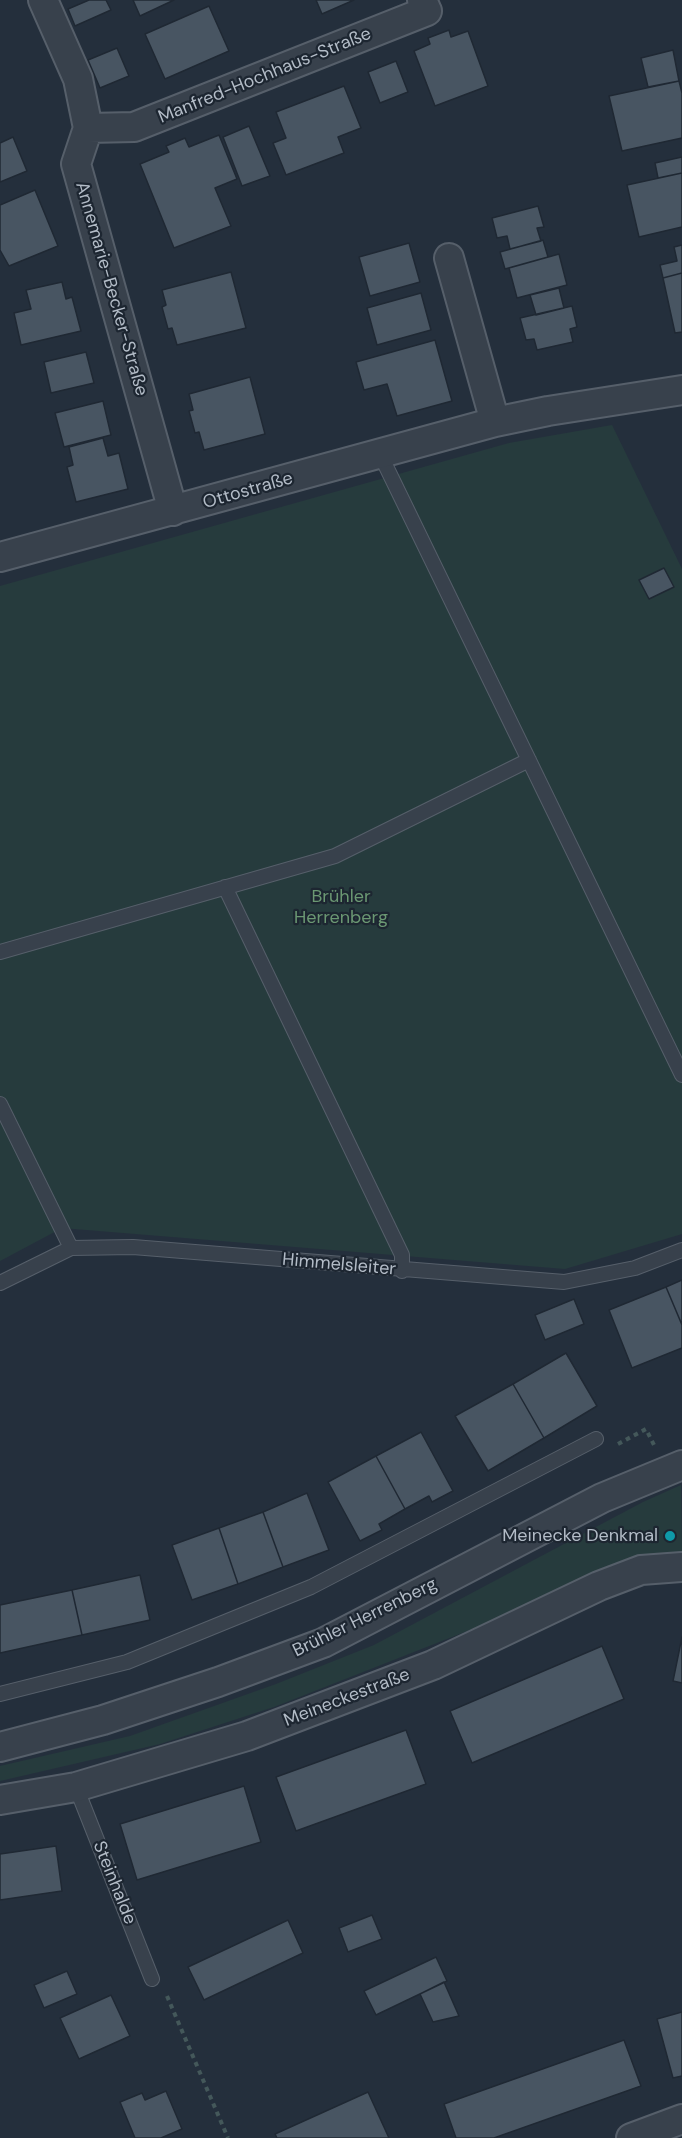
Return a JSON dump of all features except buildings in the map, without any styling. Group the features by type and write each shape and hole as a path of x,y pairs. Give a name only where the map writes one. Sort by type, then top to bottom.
{"street":[{"name":"Annemarie-Becker-Straße","path":"43,0 78,78 88,128 76,164 173,511"},
{"name":"Manfred-Hochhaus-Straße","path":"88,128 134,128 427,11 422,0"},
{"path":"449,258 495,422"},
{"name":"Ottostraße","path":"0,557 495,422 548,411 682,390"},
{"name":"Brühler Herrenberg","path":"0,1747 113,1717 218,1682 323,1643 602,1498 682,1465"},
{"name":"Meineckestraße","path":"0,1800 76,1787 247,1736 433,1665 599,1586 641,1570 682,1568"},
{"path":"631,2138 682,2120"}],"lane":[{"path":"380,454 682,1075"},
{"path":"0,952 335,856 529,760"},
{"path":"225,887 402,1254 402,1270"},
{"path":"0,1104 71,1248"},
{"name":"Himmelsleiter","path":"0,1282 71,1248 133,1247 564,1282 635,1268 682,1250"},
{"path":"0,1694 127,1662 311,1587 596,1439"},
{"name":"Steinhalde","path":"76,1787 152,1979"}],"path":[{"path":"596,1439 603,1451 646,1429 656,1450"},
{"path":"152,1979 166,1994 228,2138"}],"green space":[{"name":"Brühler Herrenberg","path":"612,425 682,569 682,1234 565,1269 62,1228 0,1261 0,586 509,443"},
{"path":"681,1485 682,1556 633,1559 610,1566 480,1626 274,1707 160,1744 0,1781 0,1766 130,1736 276,1684 374,1645 643,1502"}],"place":[{"name":"Meinecke Denkmal","path":"670,1536"}]}
